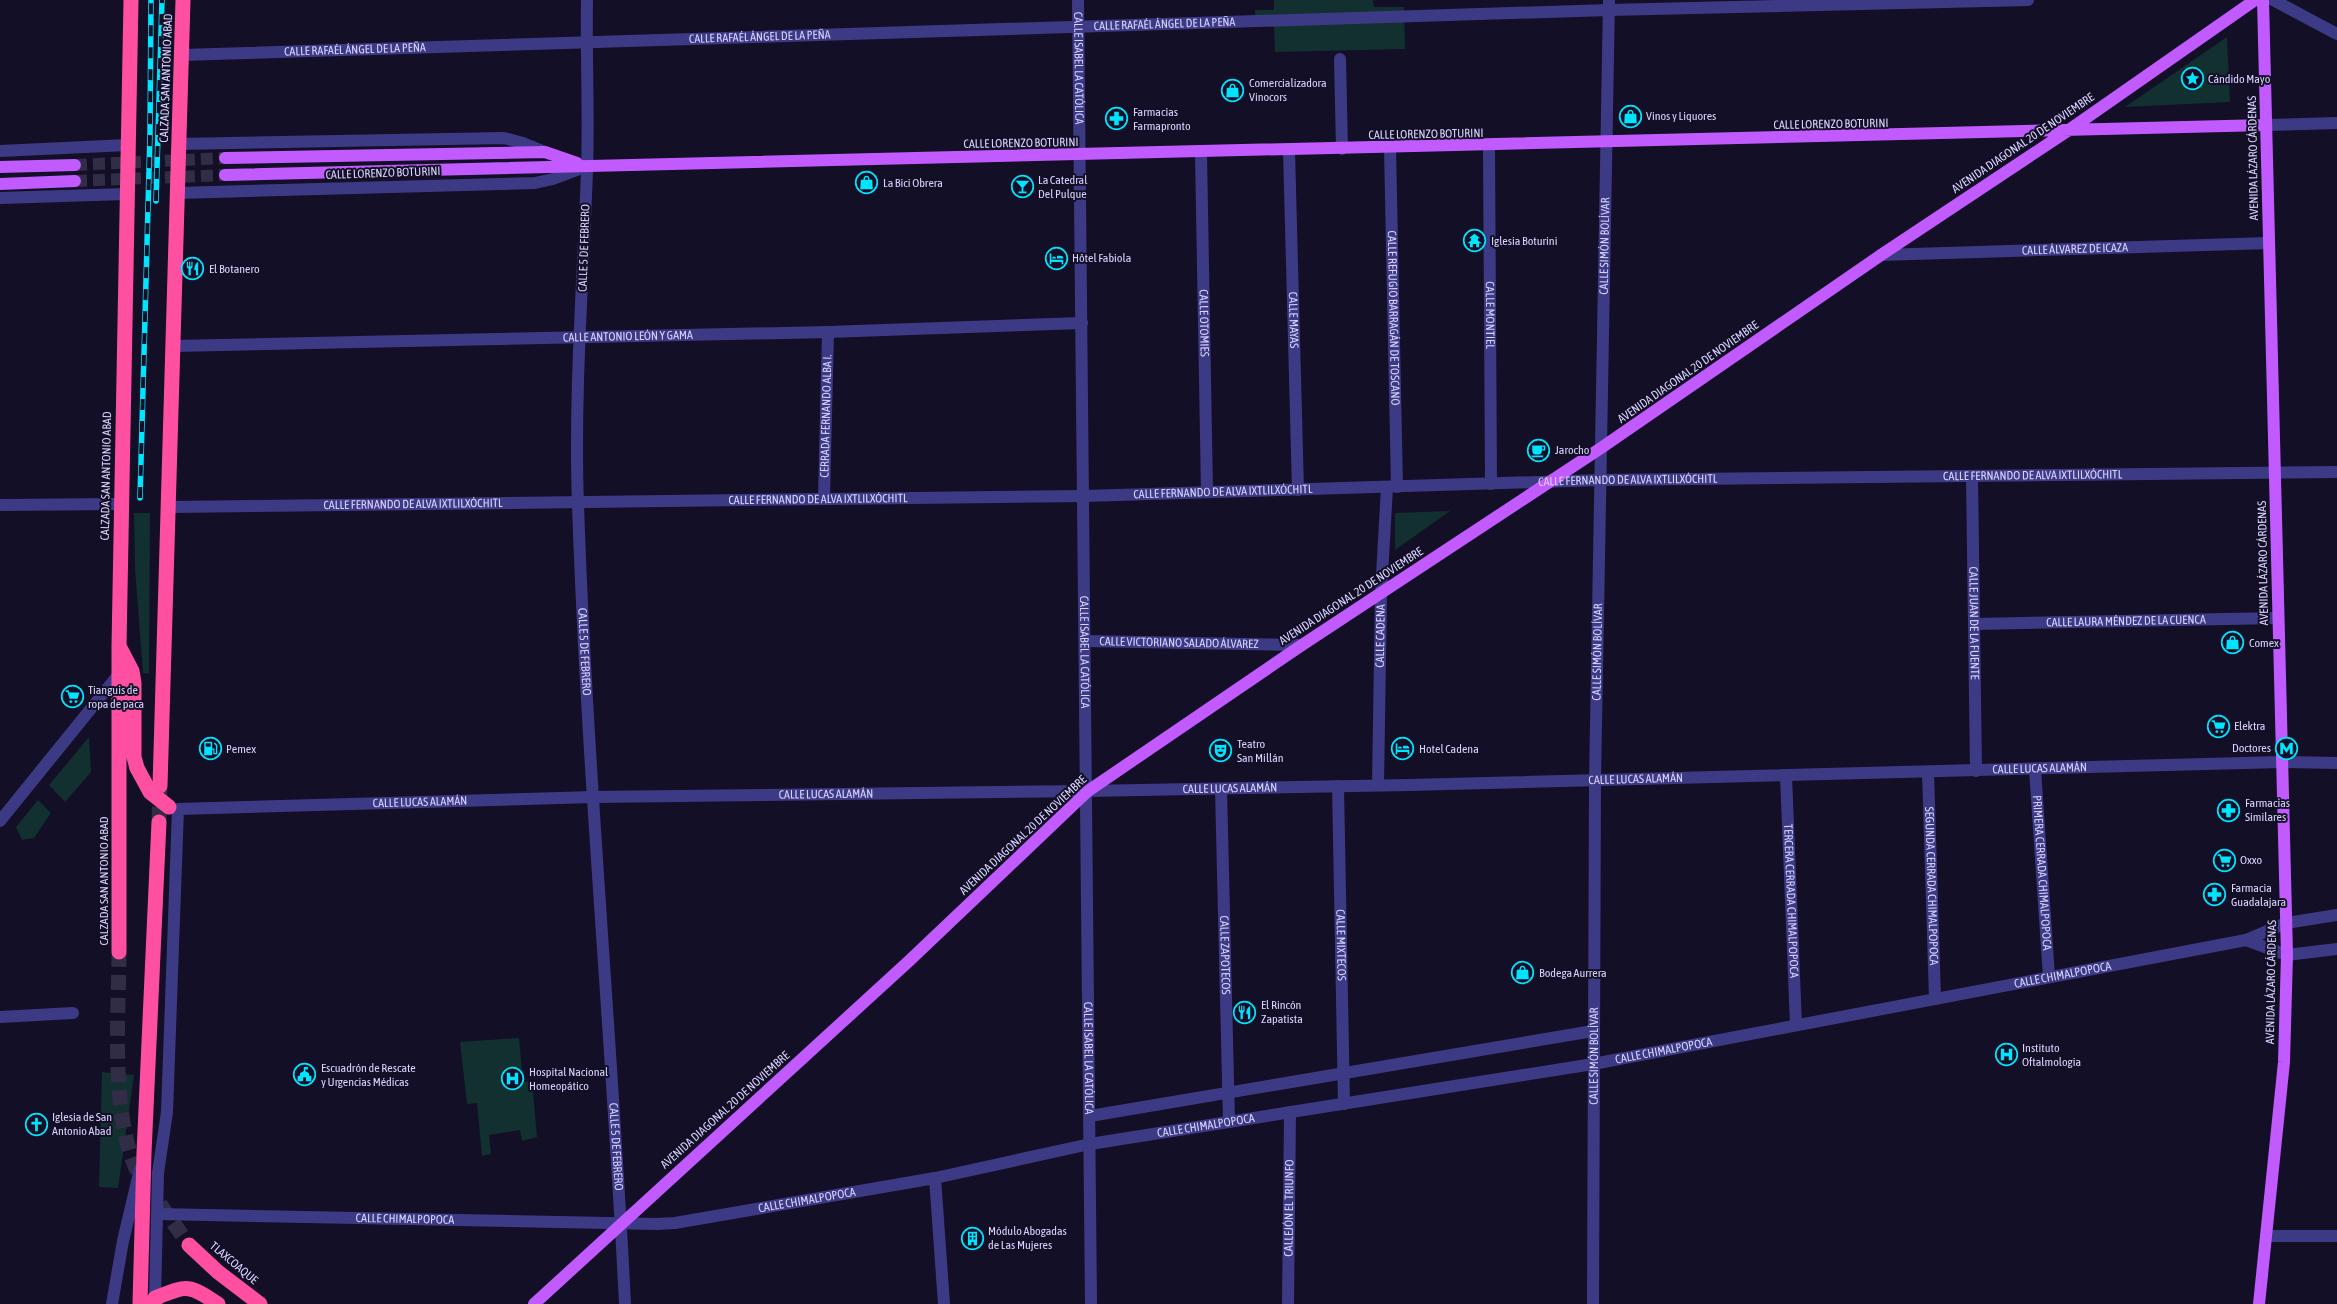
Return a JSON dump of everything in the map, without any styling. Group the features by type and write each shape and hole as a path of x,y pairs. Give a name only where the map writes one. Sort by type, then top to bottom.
{"highway":[{"name":"CALZADA SAN ANTONIO ABAD","path":"119,952 119,646 131,0"},
{"name":"CALZADA SAN ANTONIO ABAD","path":"160,786 170,507 183,0"},
{"path":"119,646 132,671 134,683 134,756 137,768 150,792 174,808"},
{"path":"139,1303 158,822"},
{"name":"TLAXCOAQUE","path":"189,1245 218,1272 260,1304"},
{"path":"155,1301 184,1287 196,1289 218,1304"}],"main road":[{"name":"AVENIDA DIAGONAL 20 DE NOVIEMBRE","path":"534,1304 909,961 1088,791 1302,645 1601,448 1881,255 2066,132 2254,0"},
{"name":"AVENIDA LÁZARO CÁRDENAS","path":"2259,1304 2284,1062 2287,955 2263,0"},
{"name":"CALLE LORENZO BOTURINI","path":"225,175 2066,132 2266,125"},
{"name":"CALLE LORENZO BOTURINI","path":"225,158 545,152 587,166"},
{"path":"0,167 75,165"},
{"path":"0,184 75,181"}],"street":[{"name":"CALLE 5 DE FEBRERO","path":"587,0 587,166 580,336 578,502 593,797 613,1069 625,1304"},
{"name":"CALLE ISABEL LA CATÓLICA","path":"1078,0 1088,791 1092,1304"},
{"name":"CALLE RAFAÉL ÁNGEL DE LA PEÑA","path":"181,55 1079,26 1609,5 2028,0"},
{"path":"2273,0 2337,34"},
{"name":"CALLE SIMÓN BOLÍVAR","path":"1592,1304 1594,781 1609,5"},
{"path":"1340,59 1342,149"},
{"path":"2266,125 2337,123"},
{"name":"CALLE LORENZO BOTURINI","path":"179,144 504,138 545,152"},
{"path":"0,151 127,145"},
{"name":"CALLE MONTIEL","path":"1489,146 1491,484"},
{"name":"CALLE REFUGIO BARRAGÁN DE TOSCANO","path":"1390,148 1392,487"},
{"name":"CALLE MAYAS","path":"1289,151 1298,490"},
{"name":"CALLE OTOMIES","path":"1200,153 1207,492"},
{"name":"CALLE LORENZO BOTURINI","path":"178,193 535,183 553,179 587,166"},
{"path":"0,198 126,194"},
{"name":"CALLE ÁLVAREZ DE ICAZA","path":"1881,255 2269,243"},
{"name":"CALLE ANTONIO LEÓN Y GAMA","path":"174,346 828,332 1082,323"},
{"name":"CERRADA FERNANDO ALBA I.","path":"824,498 828,332"},
{"name":"CALLE FERNANDO DE ALVA IXTLILXÓCHITL","path":"170,507 1084,496 1601,480 2337,472"},
{"name":"CALLE JUAN DE LA FUENTE","path":"1972,477 1976,770"},
{"name":"CALLE CADENA","path":"1378,785 1381,594 1392,487"},
{"path":"0,505 121,504"},
{"name":"CALLE LAURA MÉNDEZ DE LA CUENCA","path":"1974,624 2278,618"},
{"name":"CALLE VICTORIANO SALADO ÁLVAREZ","path":"1085,641 1302,645"},
{"path":"0,821 119,674"},
{"name":"CALLE LUCAS ALAMÁN","path":"174,808 593,797 1221,789 2282,762 2337,763"},
{"name":"PRIMERA CERRADA CHIMALPOPOCA","path":"2035,769 2049,977"},
{"name":"SEGUNDA CERRADA CHIMALPOPOCA","path":"1928,772 1935,999"},
{"name":"TERCERA CERRADA CHIMALPOPOCA","path":"1786,776 1796,1025"},
{"name":"CALLE MIXTECOS","path":"1338,786 1344,1104"},
{"name":"CALLE ZAPOTECOS","path":"1221,789 1229,1122"},
{"path":"155,1301 158,1173 167,1112 174,808"},
{"name":"CALLE CHIMALPOPOCA","path":"157,1214 621,1224 675,1223 935,1178 1090,1144 1592,1064 2246,940 2286,923 2337,915"},
{"path":"2246,940 2287,955 2337,949"},
{"path":"0,1017 73,1013"},
{"path":"1090,1116 1593,1031"},
{"name":"CALLEJÓN EL TRIUNFO","path":"1288,1304 1290,1112"},
{"path":"112,1304 123,1240 144,1153"},
{"path":"935,1178 944,1304"},
{"path":"2267,1236 2337,1236"}],"green space":[{"path":"1274,0 1373,0 1374,7 1404,7 1405,49 1275,52 1274,26 1256,27 1255,10 1274,10"},
{"path":"2227,37 2230,102 2125,107"},
{"path":"1450,511 1395,550 1395,513"},
{"path":"134,513 150,513 149,674 143,673 135,569"},
{"path":"89,737 91,772 65,802 49,785"},
{"path":"38,800 51,813 34,838 22,840 16,827"},
{"path":"519,1038 523,1082 532,1081 537,1137 522,1141 520,1130 489,1135 491,1154 482,1156 477,1103 467,1104 460,1042"},
{"path":"102,1072 134,1075 118,1188 99,1187"}],"tunnel":[{"path":"75,165 225,158"},
{"path":"75,181 225,175"},
{"path":"159,822 160,788"},
{"path":"119,952 117,1039 121,1105 125,1135 133,1162 145,1184"},
{"path":"160,1204 189,1245"}],"railway":[{"path":"140,498 150,135 151,0"},
{"path":"156,201 162,0"}],"place":[{"name":"Cándido Mayo","path":"2192,79"},
{"name":"Comercializadora Vinocors","path":"1233,90"},
{"name":"Vinos y Liquores","path":"1630,116"},
{"name":"Farmacias Farmapronto","path":"1117,119"},
{"name":"La Bici Obrera","path":"867,183"},
{"name":"La Catedral Del Pulque","path":"1022,187"},
{"name":"Iglesia Boturini","path":"1475,241"},
{"name":"Hôtel Fabiola","path":"1056,258"},
{"name":"El Botanero","path":"193,269"},
{"name":"Jarocho","path":"1539,450"},
{"name":"Comex","path":"2233,643"},
{"name":"Tianguis de ropa de paca","path":"72,697"},
{"name":"Elektra","path":"2218,726"},
{"name":"Doctores","path":"2287,748"},
{"name":"Pemex","path":"210,749"},
{"name":"Hotel Cadena","path":"1403,749"},
{"name":"Teatro San Millán","path":"1221,751"},
{"name":"Farmacias Similares","path":"2229,810"},
{"name":"Oxxo","path":"2224,860"},
{"name":"Farmacia Guadalajara","path":"2215,895"},
{"name":"Bodega Aurrera","path":"1523,973"},
{"name":"El Rincón Zapatista","path":"1245,1012"},
{"name":"Instituto Oftalmologia","path":"2006,1055"},
{"name":"Escuadrón de Rescate y Urgencias Médicas","path":"305,1075"},
{"name":"Hospital Nacional Homeopático","path":"513,1079"},
{"name":"Iglesia de San Antonio Abad","path":"36,1124"},
{"name":"Módulo Abogadas de Las Mujeres","path":"972,1238"}]}
